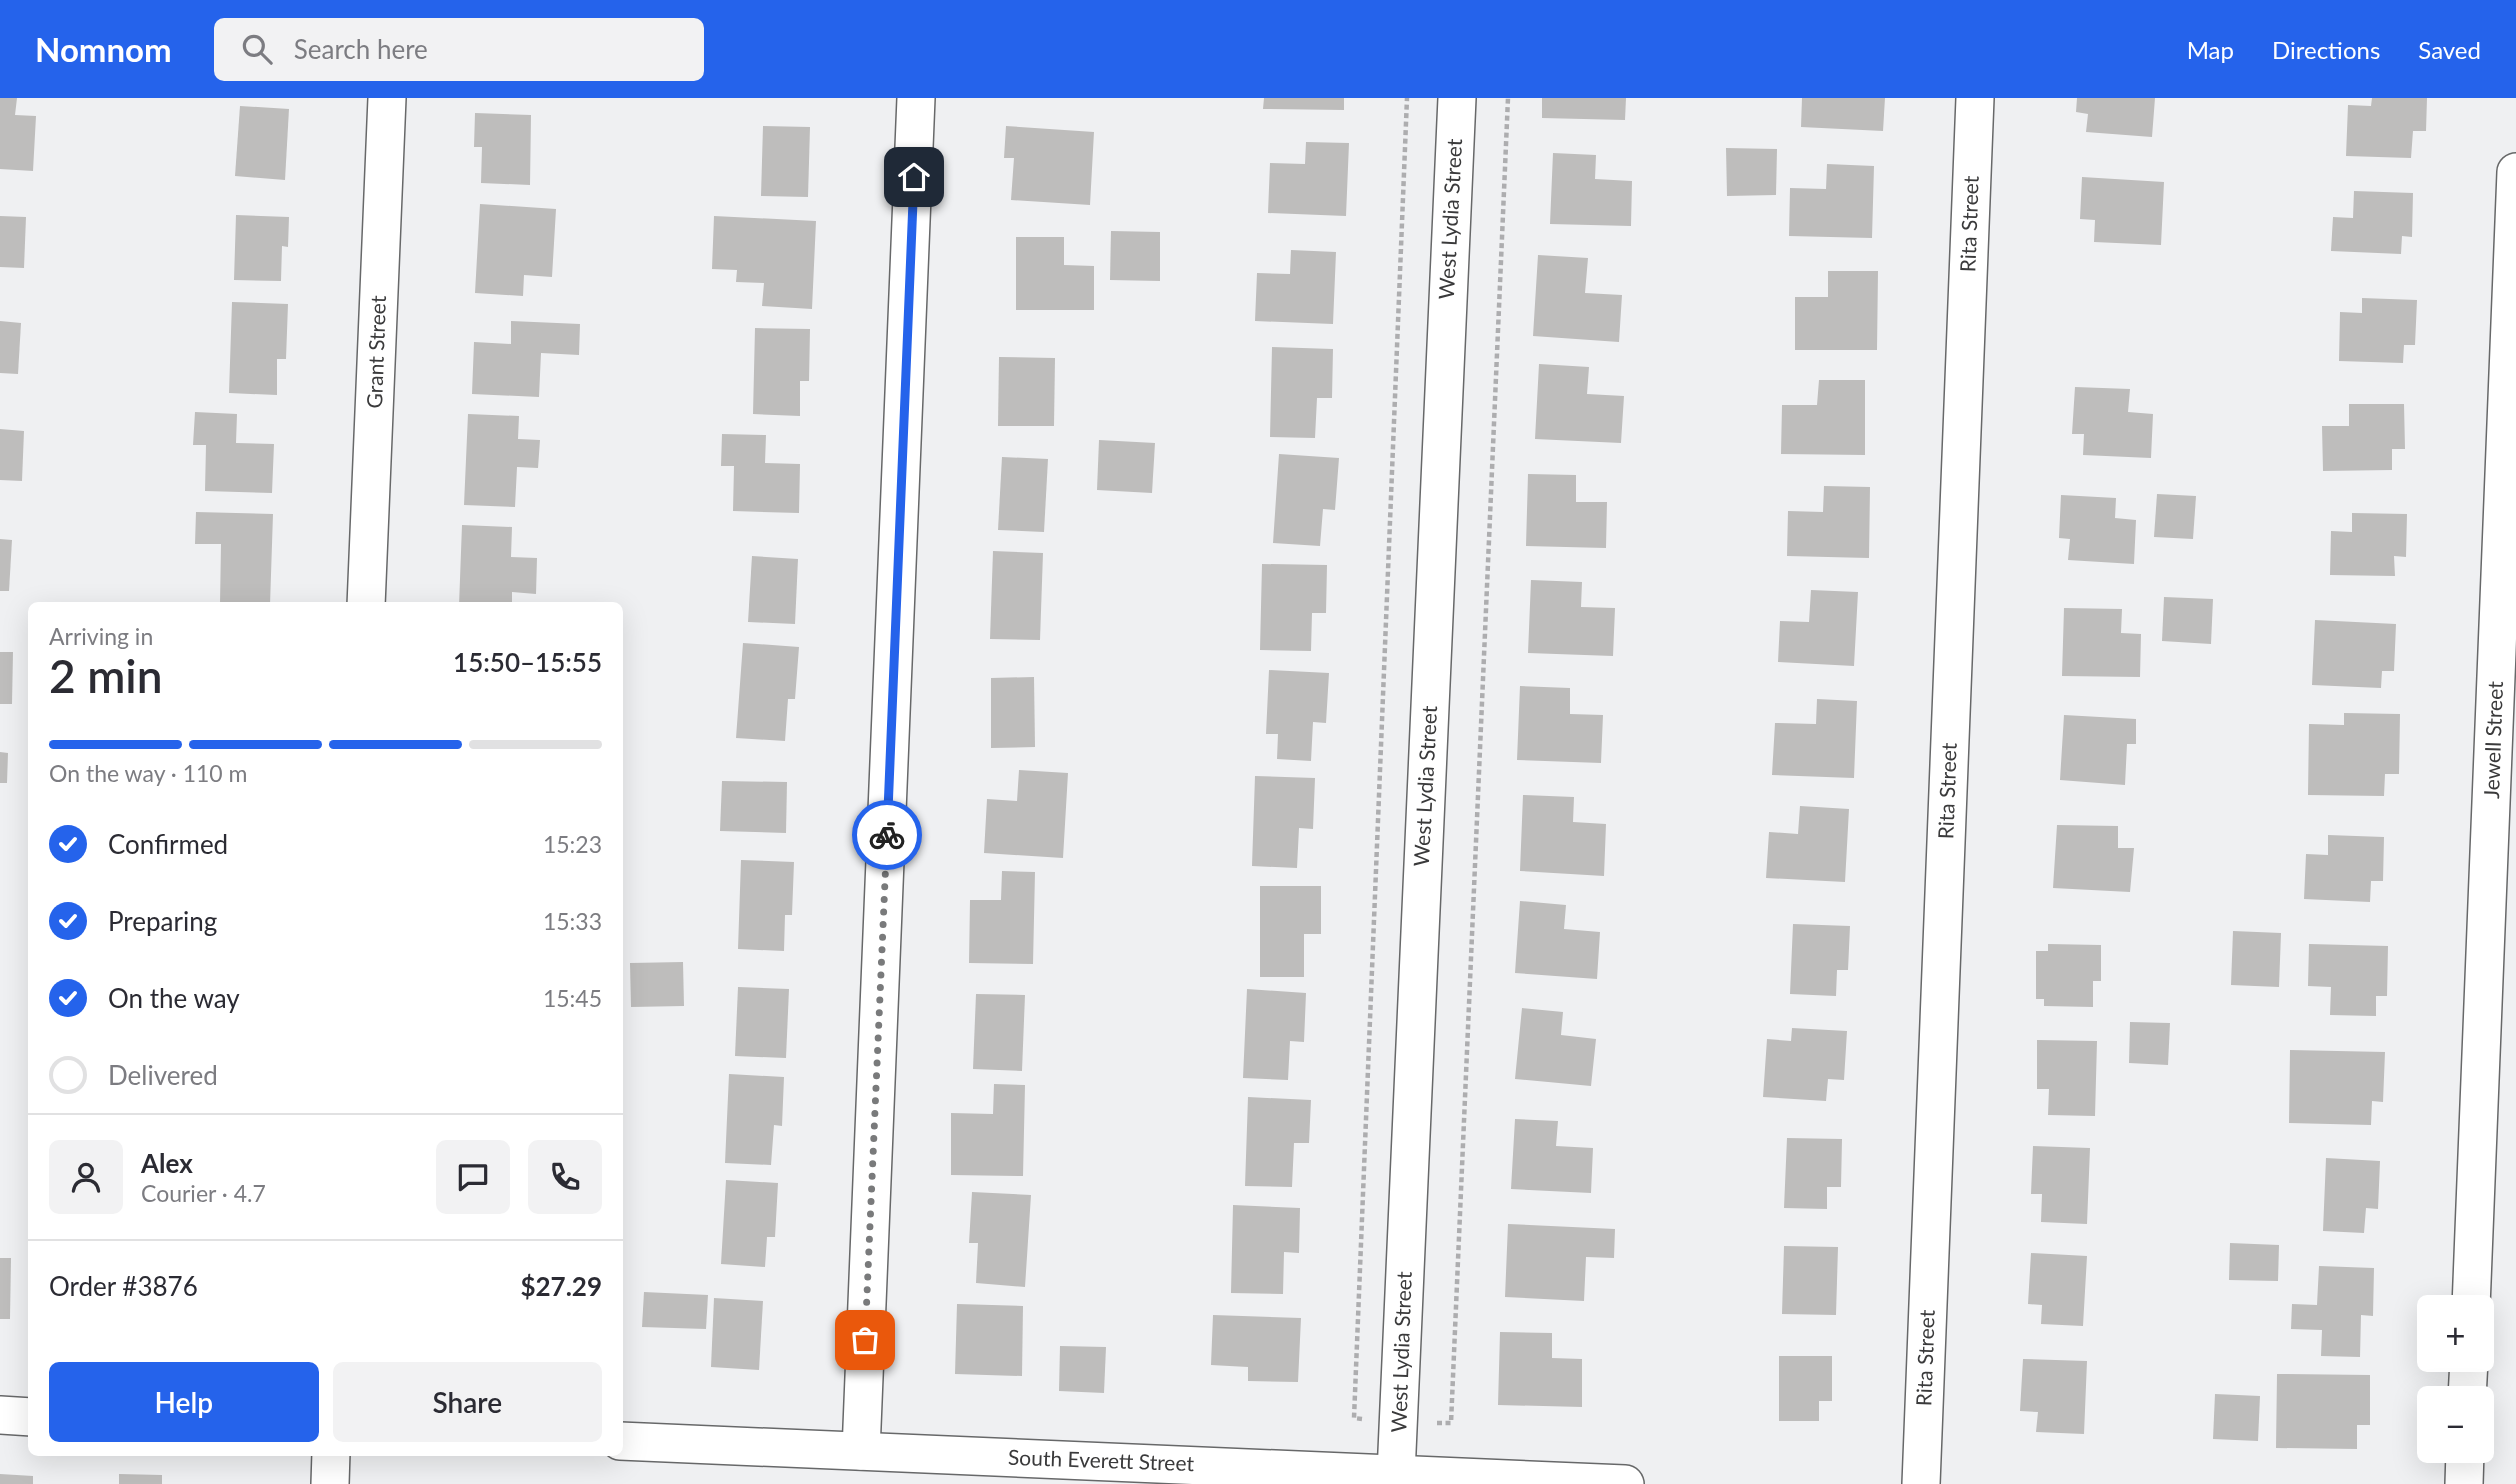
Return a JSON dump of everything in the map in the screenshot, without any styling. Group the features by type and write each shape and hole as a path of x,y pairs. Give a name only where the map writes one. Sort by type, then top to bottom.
{"street":[{"name":"Grant Street","path":"366,602 387,98"},
{"path":"861,1451 916,98"},
{"name":"West Lydia Street","path":"1396,1474 1457,98"},
{"name":"Rita Street","path":"1922,1484 1975,98"},
{"name":"Jewell Street","path":"2472,1295 2500,995 2516,172"},
{"path":"0,1415 28,1417"},
{"name":"South Everett Street","path":"623,1441 1625,1484"},
{"path":"330,1484 331,1456"},
{"path":"2464,1484 2465,1463"}],"building":[{"path":"0,98 17,98 15,115 36,116 33,171 0,169"},
{"path":"1264,98 1344,98 1344,110 1263,109"},
{"path":"1542,98 1626,98 1625,120 1542,118"},
{"path":"1802,98 1885,98 1883,131 1801,127"},
{"path":"2077,98 2155,98 2152,137 2086,132 2088,114 2076,112"},
{"path":"2372,98 2427,98 2426,131 2413,131 2411,158 2346,156 2348,105 2371,106"},
{"path":"240,106 289,109 285,180 235,176"},
{"path":"475,113 531,115 530,185 481,183 482,147 474,147"},
{"path":"763,126 810,127 808,197 761,196"},
{"path":"1006,126 1094,132 1090,205 1011,200 1014,158 1004,158"},
{"path":"1306,142 1349,143 1346,216 1268,213 1270,163 1305,164"},
{"path":"1726,148 1777,149 1776,195 1727,196"},
{"path":"1553,153 1596,155 1595,179 1632,181 1631,226 1550,224"},
{"path":"1827,164 1874,166 1872,238 1789,236 1790,188 1826,189"},
{"path":"2082,177 2164,182 2161,245 2094,242 2095,220 2080,219"},
{"path":"2354,191 2413,193 2412,237 2402,236 2401,254 2331,251 2333,217 2353,218"},
{"path":"480,204 556,209 552,277 524,275 523,296 475,293"},
{"path":"236,215 289,217 288,247 282,246 281,281 234,280"},
{"path":"0,216 26,217 24,268 0,267"},
{"path":"714,216 816,221 812,309 762,306 764,283 736,282 737,270 712,269"},
{"path":"1111,231 1160,232 1160,281 1110,280"},
{"path":"1016,237 1064,237 1064,265 1094,266 1094,310 1016,310"},
{"path":"1291,250 1336,252 1333,324 1255,321 1257,273 1290,274"},
{"path":"1538,255 1588,258 1585,293 1622,295 1619,342 1533,336"},
{"path":"1828,271 1878,271 1877,350 1795,350 1795,297 1828,297"},
{"path":"2362,298 2417,300 2415,345 2404,345 2403,363 2339,361 2340,312 2362,313"},
{"path":"232,302 288,304 286,359 277,359 277,395 229,393"},
{"path":"0,321 21,323 18,374 0,373"},
{"path":"511,321 580,324 579,355 541,353 539,397 472,394 474,342 511,344"},
{"path":"755,328 810,329 809,381 800,381 800,416 753,414"},
{"path":"1272,347 1333,349 1332,398 1317,398 1315,438 1270,437"},
{"path":"999,357 1055,358 1054,426 998,426"},
{"path":"1539,364 1589,367 1587,394 1624,396 1621,443 1535,439"},
{"path":"1819,380 1865,380 1865,455 1781,454 1782,405 1817,405"},
{"path":"2075,387 2130,389 2128,412 2153,414 2151,458 2083,455 2084,434 2072,434"},
{"path":"2349,404 2404,404 2405,449 2392,449 2392,470 2323,471 2322,426 2349,426"},
{"path":"195,412 237,414 236,443 274,444 272,493 205,491 206,445 193,445"},
{"path":"468,414 519,416 518,439 540,440 538,468 517,467 515,507 464,505"},
{"path":"0,429 24,431 22,481 0,480"},
{"path":"722,434 766,435 765,463 800,464 799,513 733,511 734,466 721,466"},
{"path":"1099,440 1155,443 1152,493 1097,490"},
{"path":"1279,454 1339,458 1335,510 1323,509 1320,546 1273,543"},
{"path":"1002,457 1048,459 1044,532 998,530"},
{"path":"1528,474 1576,475 1576,502 1607,502 1606,548 1526,546"},
{"path":"1824,486 1870,487 1869,558 1787,556 1788,511 1823,512"},
{"path":"2157,494 2196,496 2193,539 2154,537"},
{"path":"2061,495 2116,498 2115,518 2136,520 2134,564 2068,560 2070,539 2059,538"},
{"path":"196,512 273,514 270,602 220,602 221,544 195,544"},
{"path":"2352,513 2407,514 2406,557 2394,556 2395,576 2330,575 2331,531 2352,532"},
{"path":"462,525 512,527 511,557 537,558 536,594 512,592 512,602 459,602"},
{"path":"0,539 12,540 9,591 0,591"},
{"path":"993,551 1043,553 1040,640 990,639"},
{"path":"752,556 798,559 795,624 748,622"},
{"path":"1262,564 1327,565 1326,613 1312,613 1311,651 1260,650"},
{"path":"1531,580 1582,582 1581,607 1615,608 1613,656 1528,653"},
{"path":"1811,590 1858,592 1854,666 1778,662 1780,621 1809,622"},
{"path":"2164,597 2213,599 2211,644 2162,641"},
{"path":"2064,608 2122,609 2121,633 2141,634 2140,677 2062,676"},
{"path":"2315,620 2396,624 2394,671 2382,671 2381,688 2312,685"},
{"path":"743,643 799,647 795,699 788,699 785,741 736,738"},
{"path":"0,652 13,652 12,704 0,704"},
{"path":"1269,670 1329,673 1326,723 1313,722 1311,761 1277,759 1278,734 1266,734"},
{"path":"1034,677 1035,747 991,748 991,678"},
{"path":"1520,686 1570,688 1570,714 1603,715 1601,763 1517,760"},
{"path":"1817,699 1857,701 1854,778 1772,775 1775,723 1816,724"},
{"path":"2344,713 2400,714 2399,774 2385,774 2384,796 2308,795 2309,724 2344,725"},
{"path":"2064,715 2136,719 2136,744 2127,744 2125,785 2060,780"},
{"path":"0,752 8,753 7,783 0,783"},
{"path":"1019,770 1068,773 1063,858 984,853 987,799 1017,801"},
{"path":"1255,776 1315,778 1313,829 1299,828 1297,868 1252,866"},
{"path":"722,781 787,782 786,833 720,831"},
{"path":"1523,795 1574,797 1573,822 1606,824 1604,876 1520,871"},
{"path":"1800,806 1849,809 1845,882 1766,878 1769,832 1798,834"},
{"path":"2057,825 2118,826 2118,848 2134,848 2130,892 2053,888"},
{"path":"2328,835 2384,837 2383,881 2371,881 2370,902 2304,899 2306,854 2328,855"},
{"path":"741,860 794,862 792,915 785,915 784,951 738,949"},
{"path":"1002,871 1035,872 1033,964 969,963 970,900 1001,900"},
{"path":"1260,886 1321,886 1321,934 1304,934 1304,977 1260,977"},
{"path":"1520,901 1566,905 1564,929 1600,932 1597,979 1515,973"},
{"path":"1793,924 1850,926 1848,970 1837,970 1836,996 1790,994"},
{"path":"2233,931 2281,933 2279,987 2231,985"},
{"path":"2048,944 2101,945 2101,981 2093,981 2093,1007 2044,1006 2044,999 2036,999 2036,951 2048,951"},
{"path":"2309,944 2388,946 2387,996 2376,996 2376,1016 2330,1015 2331,987 2308,986"},
{"path":"683,962 684,1006 631,1007 630,963"},
{"path":"738,987 789,989 786,1058 735,1056"},
{"path":"1247,989 1306,993 1304,1042 1290,1041 1288,1080 1243,1078"},
{"path":"976,994 1025,995 1022,1071 973,1069"},
{"path":"1522,1008 1563,1012 1561,1035 1596,1039 1591,1086 1515,1079"},
{"path":"2130,1022 2170,1023 2168,1065 2129,1063"},
{"path":"1792,1028 1847,1031 1844,1080 1828,1079 1826,1101 1763,1097 1767,1039 1791,1041"},
{"path":"2037,1040 2097,1041 2095,1116 2048,1115 2049,1089 2037,1089"},
{"path":"2290,1050 2385,1052 2383,1102 2372,1101 2371,1125 2289,1123"},
{"path":"729,1074 784,1077 782,1126 774,1125 771,1165 725,1163"},
{"path":"994,1084 1025,1085 1023,1176 951,1175 951,1113 993,1114"},
{"path":"1248,1097 1311,1100 1309,1143 1294,1143 1292,1187 1245,1186"},
{"path":"1515,1119 1558,1121 1556,1146 1593,1148 1591,1193 1511,1189"},
{"path":"1787,1138 1842,1139 1841,1187 1827,1187 1827,1209 1784,1208"},
{"path":"2033,1146 2090,1148 2087,1224 2041,1222 2042,1194 2031,1194"},
{"path":"2326,1158 2380,1161 2378,1209 2366,1208 2364,1233 2323,1231"},
{"path":"726,1180 778,1183 775,1237 767,1237 765,1267 721,1264"},
{"path":"972,1192 1031,1195 1025,1287 976,1283 978,1243 969,1243"},
{"path":"1233,1205 1300,1208 1299,1253 1284,1252 1283,1294 1231,1293"},
{"path":"1508,1224 1615,1229 1614,1258 1586,1257 1584,1301 1505,1297"},
{"path":"2230,1243 2279,1245 2278,1281 2229,1280"},
{"path":"1784,1246 1838,1247 1836,1315 1782,1314"},
{"path":"2031,1253 2087,1256 2083,1326 2041,1324 2042,1305 2028,1304"},
{"path":"0,1258 11,1258 10,1319 0,1319"},
{"path":"2319,1266 2374,1268 2373,1316 2361,1315 2360,1357 2321,1356 2322,1330 2291,1329 2292,1304 2317,1305"},
{"path":"644,1292 708,1295 706,1329 642,1327"},
{"path":"714,1298 763,1301 759,1370 711,1367"},
{"path":"957,1304 1023,1306 1022,1376 955,1374"},
{"path":"1213,1315 1301,1318 1298,1382 1248,1381 1248,1367 1211,1365"},
{"path":"1500,1332 1552,1333 1552,1358 1582,1359 1582,1407 1498,1405"},
{"path":"1060,1346 1106,1347 1104,1393 1059,1391"},
{"path":"1779,1356 1832,1356 1832,1401 1819,1401 1819,1421 1779,1421"},
{"path":"2023,1359 2087,1361 2084,1434 2036,1432 2038,1412 2020,1411"},
{"path":"2277,1374 2370,1375 2370,1425 2357,1425 2357,1449 2276,1448"},
{"path":"2215,1394 2260,1396 2258,1441 2213,1439"},
{"path":"0,1474 33,1476 33,1484 0,1484"},
{"path":"119,1474 162,1475 162,1484 119,1484"}],"way so far":[{"path":"865,1340 887,835"}],"route":[{"path":"887,835 914,177"}]}
